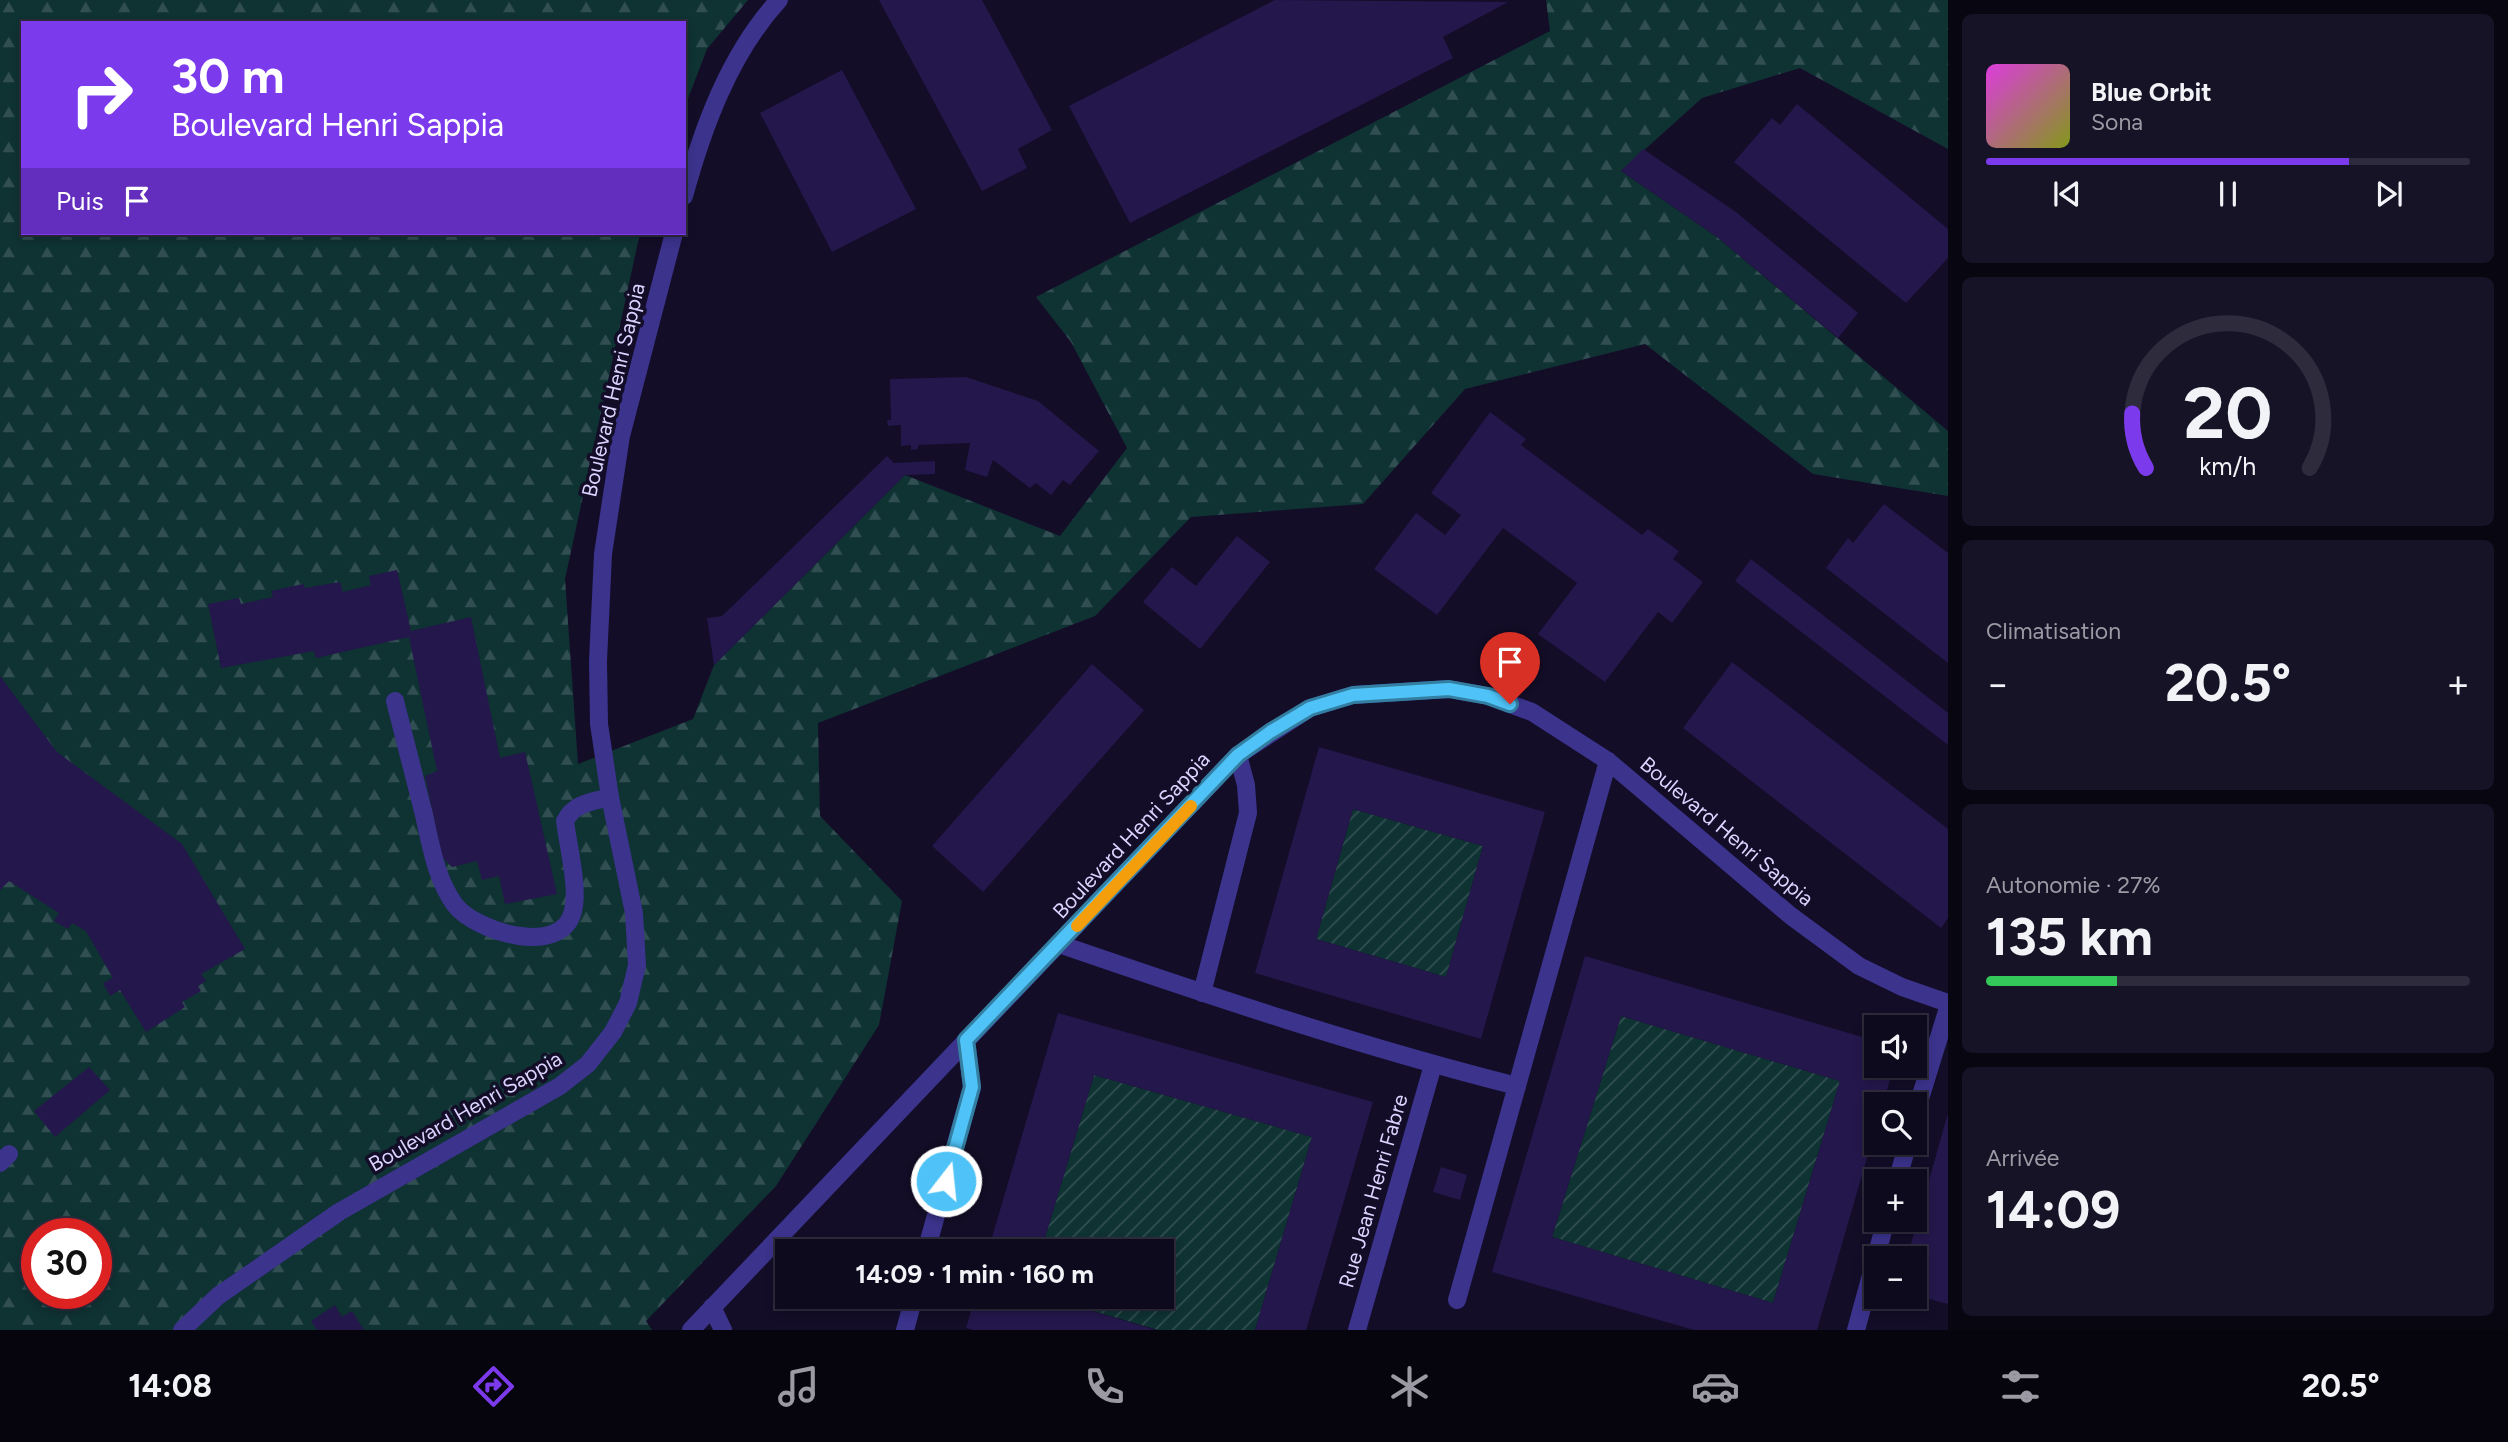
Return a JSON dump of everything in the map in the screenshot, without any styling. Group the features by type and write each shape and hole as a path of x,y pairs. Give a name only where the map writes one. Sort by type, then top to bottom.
{"street":[{"path":"686,190 721,88 768,12 779,0"},
{"name":"Boulevard Henri Sappia","path":"183,1330 218,1296 339,1212 560,1086 588,1064 613,1032 628,1003 637,965 634,913 610,797 599,724 598,661 608,513 621,436 673,235"},
{"name":"Boulevard Henri Sappia","path":"691,1330 1238,755 1310,708 1353,695 1449,689 1488,696 1532,712 1608,761 1791,916 1859,966 1902,988 1948,1006"},
{"path":"395,701 440,879 457,907 486,926 513,936 548,936 564,927 573,914 575,900 565,821 570,810 610,797"},
{"path":"1202,993 1248,813 1246,785 1238,755"},
{"path":"1457,1300 1608,761"},
{"path":"1059,944 1202,993 1433,1065 1517,1086"},
{"path":"1922,1092 1948,1006"},
{"path":"929,1239 972,1087 966,1040"},
{"name":"Rue Jean Henri Fabre","path":"1357,1330 1433,1065"},
{"path":"1856,1330 1883,1232"},
{"path":"712,1307 723,1330"},
{"path":"905,1330 911,1309"}],"green space":[{"path":"0,0 748,0 707,49 686,104 686,21 21,21 21,235 640,235 565,579 578,764 693,719 714,665 905,475 1060,536 1127,448 1071,342 1036,297 1550,31 1546,0 1948,0 1948,149 1800,68 1702,98 1621,171 1717,237 1948,431 1948,496 1813,474 1645,344 1465,389 1363,504 1191,517 1095,616 818,723 820,816 902,901 879,1025 776,1186 646,1321 652,1330 0,1330"},
{"path":"1353,809 1483,846 1446,977 1316,939"},
{"path":"1621,1016 1840,1081 1773,1303 1552,1237"},
{"path":"1094,1075 1312,1137 1255,1330 1158,1330 1086,1309 1174,1309 1174,1239 1045,1239"}],"building":[{"path":"879,0 982,0 1052,130 1018,149 1027,168 982,191"},
{"path":"1275,0 1508,2 1443,37 1453,58 1130,223 1069,106"},
{"path":"842,70 916,209 832,252 760,113"},
{"path":"1797,104 1948,229 1948,258 1906,303 1734,162 1772,118 1780,125"},
{"path":"1643,149 1736,212 1858,313 1838,338 1717,237 1621,171"},
{"path":"966,377 1038,401 1099,451 1070,485 1063,480 1051,495 1036,483 1030,488 993,460 987,477 965,470 970,443 918,445 918,449 911,450 911,445 901,446 901,425 888,426 887,420 891,420 890,379"},
{"path":"1490,412 1526,439 1521,445 1642,535 1648,529 1679,551 1673,559 1703,582 1672,623 1658,612 1605,682 1538,634 1577,583 1503,528 1437,615 1374,569 1416,513 1445,535 1461,515 1431,493"},
{"path":"887,456 894,463 935,461 935,474 905,475 714,665 707,618 722,616"},
{"path":"1884,504 1948,553 1948,663 1826,568 1848,538 1853,543"},
{"path":"1237,536 1270,562 1200,649 1143,602 1172,567 1196,586"},
{"path":"1751,559 1948,713 1948,745 1735,581"},
{"path":"397,570 411,631 471,617 500,758 525,752 557,894 505,904 499,876 482,880 477,861 452,867 442,857 425,776 437,771 409,637 316,658 314,651 221,668 208,604 239,598 241,604 273,597 271,591 303,584 305,588 340,582 343,592 371,585 369,576"},
{"path":"1732,662 1948,829 1948,918 1941,928 1683,728"},
{"path":"1092,664 1144,710 983,892 932,846"},
{"path":"0,676 57,752 182,844 245,949 201,974 206,981 198,986 201,991 182,1002 185,1007 146,1032 120,990 110,996 103,983 113,978 86,931 72,923 68,929 54,921 59,913 9,881 0,890"},
{"path":"1319,747 1545,812 1481,1039 1255,973","holes":["1353,809 1483,846 1446,977 1316,939"]},
{"path":"1585,956 1864,1037 1864,1078 1891,1078 1886,1092 1864,1092 1864,1155 1868,1155 1817,1330 1694,1330 1492,1272","holes":["1621,1016 1840,1081 1773,1303 1552,1237"]},
{"path":"1058,1013 1373,1102 1306,1330 1255,1330 1312,1137 1094,1075 1045,1239 992,1239"},
{"path":"89,1067 110,1090 55,1137 34,1111"},
{"path":"1948,1113 1948,1304 1927,1298 1927,1246 1910,1246 1914,1232 1927,1232 1927,1187"},
{"path":"1441,1167 1467,1175 1460,1200 1433,1192"},
{"path":"335,1305 342,1317 352,1311 364,1330 317,1330 311,1321"},
{"path":"972,1309 1085,1309 1156,1330 973,1330 966,1328"}],"slow traffic":[{"path":"1077,926 1191,806"}],"route":[{"path":"946,1181 972,1087 966,1040 1129,873 1238,755 1310,708 1353,695 1449,689 1488,696 1510,704"}]}
